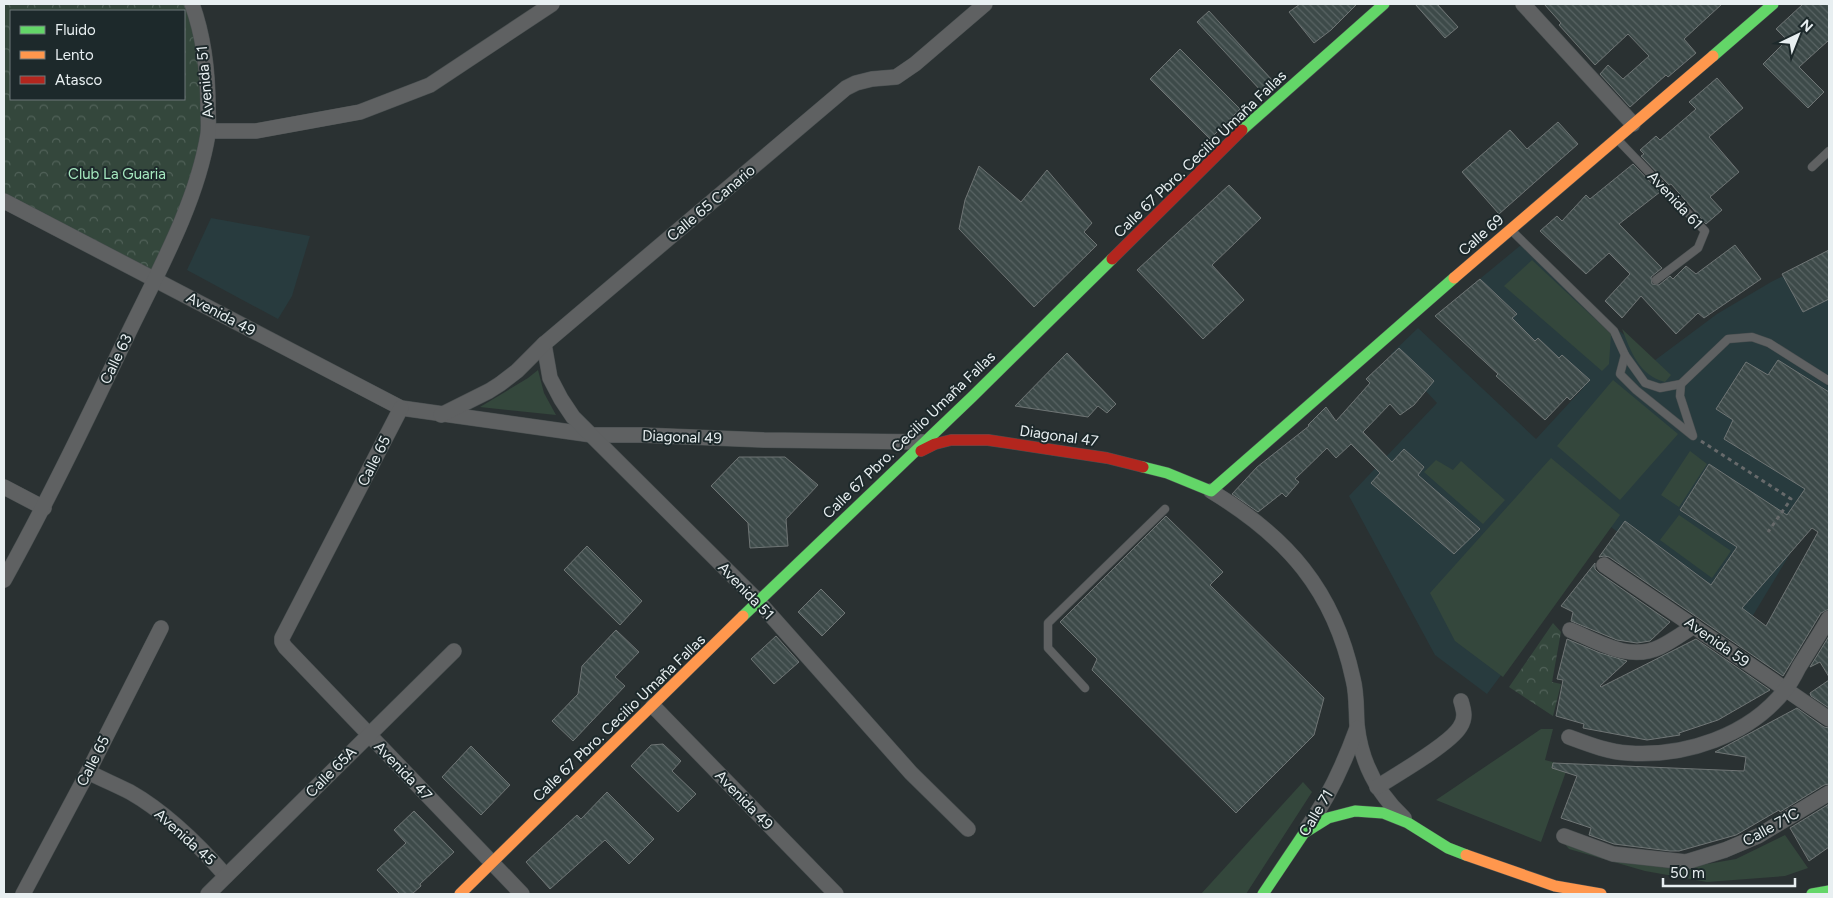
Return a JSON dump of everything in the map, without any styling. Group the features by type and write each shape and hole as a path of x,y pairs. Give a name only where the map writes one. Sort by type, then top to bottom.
{"main road":[{"name":"Calle 67 Pbro. Cecilio Umaña Fallas","path":"460,894 758,601 972,396 1256,117 1384,4"},
{"name":"Calle 69","path":"1211,491 1510,229 1773,4"},
{"path":"972,396 965,426 974,436 988,440"},
{"name":"Diagonal 47","path":"903,461 935,444 951,440 988,440 1107,458 1167,473 1211,491"},
{"path":"1304,832 1328,818 1355,810 1382,812 1408,823 1448,848 1493,865 1554,886 1601,894"},
{"name":"Calle 71","path":"1263,894 1304,832"},
{"path":"1812,894 1829,891"}],"street":[{"name":"Avenida 51","path":"192,4 204,52 209,131"},
{"path":"209,131 256,131 360,112 430,85 552,4"},
{"name":"Calle 65 Canario","path":"442,415 500,384 544,344 846,88 872,79 896,77 915,64 985,4"},
{"path":"1523,4 1633,124"},
{"name":"Calle 63","path":"4,580 44,508 155,280 191,198 202,163 209,131"},
{"name":"Avenida 49","path":"4,201 401,408 442,415"},
{"name":"Avenida 51","path":"544,344 550,378 560,400 573,417 758,601 911,773 968,829"},
{"name":"Calle 65","path":"285,647 282,638 401,408"},
{"name":"Diagonal 49","path":"442,415 592,435 923,442"},
{"path":"4,487 44,508"},
{"path":"1211,491 1242,510 1270,533 1296,559 1323,596 1342,638 1354,681 1357,727 1367,768 1377,787 1391,806 1408,823"},
{"name":"Avenida 59","path":"1604,565 1829,719"},
{"path":"1569,737 1597,747 1626,753 1656,754 1685,750 1714,741 1740,728 1764,711 1786,690 1829,618"},
{"path":"1570,630 1620,651 1637,653 1658,648 1694,626"},
{"name":"Calle 65","path":"23,894 88,772 161,628"},
{"name":"Avenida 47","path":"285,647 522,894"},
{"name":"Calle 65A","path":"208,894 454,651"},
{"path":"1377,787 1450,738 1460,727 1465,715 1461,701"},
{"name":"Avenida 49","path":"653,706 836,894"},
{"name":"Calle 71","path":"1304,832 1320,810 1347,757 1357,727"},
{"name":"Avenida 45","path":"88,772 130,793 163,814 201,848 226,876"},
{"name":"Calle 71C","path":"1564,836 1613,854 1686,862 1725,850 1758,836 1829,793"}],"lane":[{"name":"Avenida 61","path":"1617,138 1705,231 1698,248 1656,280"},
{"path":"1812,167 1829,151"},
{"path":"1510,229 1614,331 1625,355 1645,383 1660,388 1681,384 1728,339 1752,337 1769,343 1829,381"},
{"path":"1625,355 1620,374 1636,390 1693,436"},
{"path":"1681,384 1680,396 1693,436"},
{"path":"1085,688 1048,648 1048,623 1165,509"}],"path":[{"path":"1693,436 1791,500 1768,532"}],"shaded area":[{"path":"211,218 310,236 292,296 278,319 187,270"},
{"path":"1521,245 1654,361 1717,314 1771,282 1829,253 1829,489 1746,627 1611,527 1487,694 1435,655 1349,496 1437,403 1391,354 1418,328 1536,439 1583,388 1470,287"}],"green space":[{"name":"Club La Guaria","path":"4,4 192,4 209,131 155,280 4,201"},
{"path":"1532,260 1611,334 1609,364 1602,371 1504,286"},
{"path":"1622,329 1671,375 1665,382 1649,374 1637,362"},
{"path":"538,370 544,393 556,415 480,407 528,378"},
{"path":"1613,380 1678,434 1620,500 1557,446"},
{"path":"1690,451 1707,464 1679,507 1661,495"},
{"path":"1551,458 1620,515 1503,677 1455,641 1430,593"},
{"path":"1436,460 1453,470 1461,461 1505,500 1483,524 1424,472"},
{"path":"1679,515 1731,551 1712,578 1660,540"},
{"path":"1553,623 1561,632 1552,682 1561,684 1553,716 1509,687"},
{"path":"1541,729 1553,729 1545,760 1568,766 1541,842 1436,800"},
{"path":"1303,782 1312,792 1246,894 1201,894"},
{"path":"1785,835 1808,868 1785,876 1707,882 1645,871 1569,849 1564,843 1684,868 1736,859"}],"building":[{"path":"1300,4 1357,4 1331,30 1314,43 1289,12"},
{"path":"1415,4 1437,4 1458,27 1445,38"},
{"path":"1544,4 1722,4 1684,39 1696,53 1668,77 1666,75 1630,107 1600,74 1608,65 1623,79 1649,56 1628,34 1595,65 1559,25 1561,23"},
{"path":"1803,4 1829,4 1829,40 1799,67 1824,92 1808,108 1763,64 1787,40 1776,29"},
{"path":"1209,11 1273,81 1262,92 1197,22"},
{"path":"1180,49 1240,109 1210,139 1150,79"},
{"path":"1717,78 1743,108 1709,137 1739,172 1710,197 1722,210 1706,224 1671,184 1669,185 1641,156 1644,154 1640,150 1656,136 1660,140 1696,109 1689,102"},
{"path":"1558,122 1578,144 1499,214 1462,172 1510,130 1527,149"},
{"path":"1633,164 1660,192 1619,224 1662,268 1651,277 1652,284 1659,285 1670,276 1673,279 1686,266 1696,274 1735,245 1761,279 1704,318 1698,313 1676,334 1641,296 1622,318 1605,301 1630,274 1609,253 1586,274 1540,231 1557,216 1562,221 1586,195 1590,199"},
{"path":"979,166 1021,202 1047,170 1092,223 1084,232 1097,245 1034,307 959,229 965,200"},
{"path":"1229,185 1261,218 1212,265 1244,300 1203,339 1137,270"},
{"path":"1829,250 1829,299 1803,312 1782,274"},
{"path":"1480,279 1517,314 1512,318 1535,341 1538,338 1559,358 1562,355 1590,380 1570,400 1567,397 1545,420 1496,376 1498,374 1435,316"},
{"path":"1399,348 1434,381 1414,405 1400,415 1390,404 1363,432 1392,462 1404,449 1424,467 1418,475 1480,529 1454,554 1371,483 1380,473 1351,444 1336,458 1327,448 1295,479 1299,482 1286,497 1282,493 1258,512 1232,494 1257,467 1309,426 1326,407 1336,421 1370,383 1366,379"},
{"path":"1067,353 1116,404 1107,413 1098,406 1088,417 1015,406"},
{"path":"1778,360 1829,392 1829,609 1821,613 1783,676 1609,557 1599,557 1625,521 1711,585 1737,547 1680,510 1709,464 1787,515 1805,489 1724,439 1733,420 1716,409 1746,362 1768,375","holes":["1812,528 1818,532 1766,626 1742,608"]},
{"path":"739,457 785,457 818,485 786,519 788,546 750,548 748,523 711,486"},
{"path":"1166,516 1223,572 1210,585 1324,698 1314,735 1236,813 1092,670 1097,659 1060,622"},
{"path":"587,546 642,601 620,625 564,570"},
{"path":"1595,563 1595,569 1599,573 1670,622 1650,641 1637,643 1617,640 1571,621 1573,612 1561,606"},
{"path":"821,589 845,613 822,636 798,612"},
{"path":"616,630 639,652 615,677 625,686 573,741 552,721 578,694 582,666"},
{"path":"776,636 799,662 774,684 751,659"},
{"path":"1829,636 1829,677 1820,662 1810,667"},
{"path":"1567,639 1600,653 1627,661 1601,687 1696,639 1770,690 1718,720 1679,733 1680,735 1647,740 1583,728 1584,724 1556,716 1563,680 1557,679"},
{"path":"1829,680 1829,708 1811,696 1810,693"},
{"path":"1797,708 1824,727 1829,728 1829,784 1824,785 1780,812 1779,810 1736,835 1679,851 1670,851 1614,844 1589,835 1591,828 1561,818 1577,776 1552,768 1553,763 1744,771 1746,757 1715,752"},
{"path":"663,744 681,761 672,771 696,794 678,812 631,766 651,745"},
{"path":"471,746 510,785 481,815 442,777"},
{"path":"607,792 654,839 629,864 605,840 550,889 526,862 577,815 581,819"},
{"path":"1829,804 1829,847 1809,861 1790,828"},
{"path":"414,811 454,852 412,894 400,894 377,870 406,843 394,830"}],"traffic: fast":[{"path":"1242,130 1384,4"},
{"path":"1713,56 1773,4"},
{"path":"743,616 973,396 1112,259"},
{"path":"1143,467 1167,473 1211,491 1454,278"},
{"path":"1263,894 1304,833 1328,818 1355,811 1383,813 1408,823 1448,848 1466,855"},
{"path":"1812,894 1829,891"}],"traffic: slow":[{"path":"1454,278 1713,56"},
{"path":"460,894 743,616"},
{"path":"1466,855 1555,886 1601,894"}],"traffic: jam":[{"path":"1112,259 1242,130"},
{"path":"921,451 935,444 951,440 988,440 1107,458 1143,467"}]}
